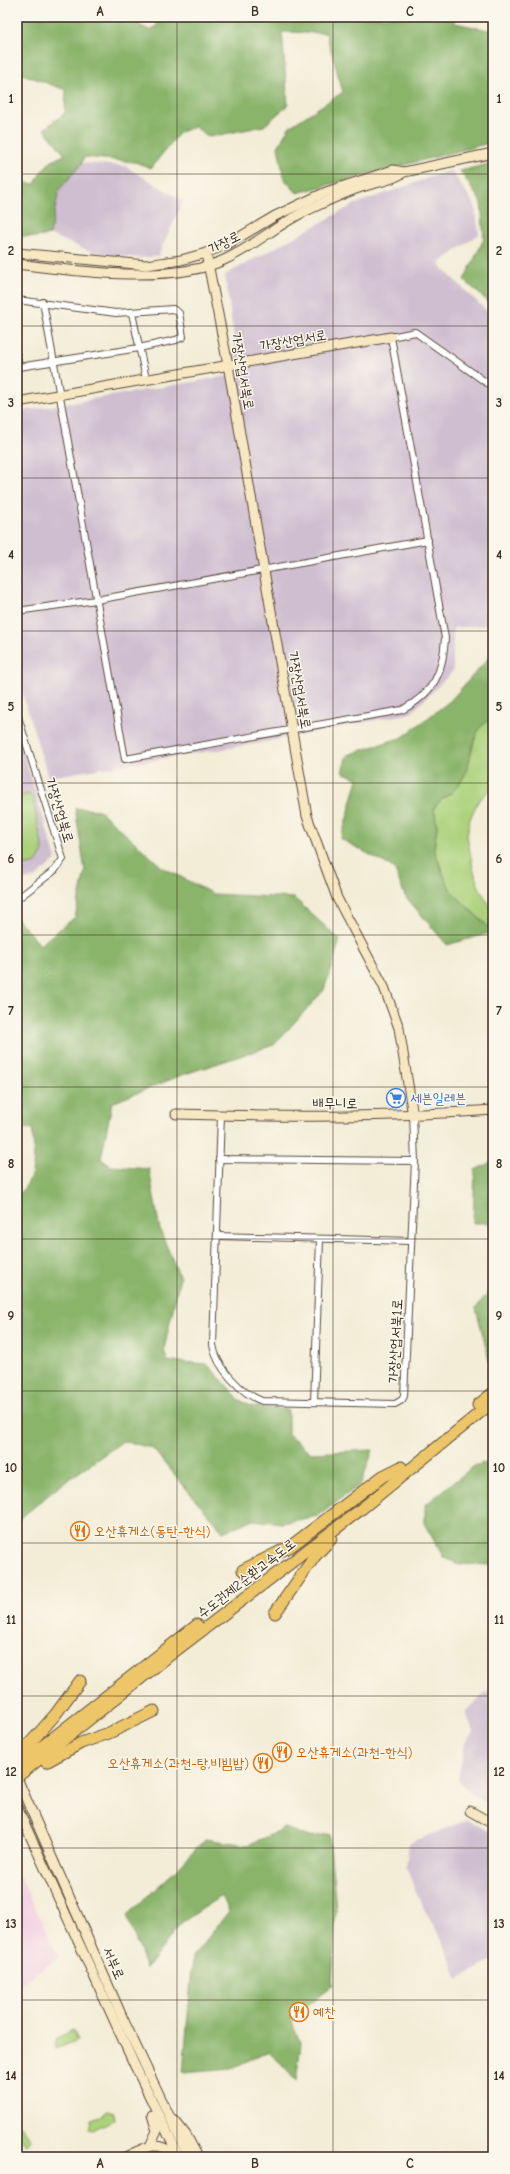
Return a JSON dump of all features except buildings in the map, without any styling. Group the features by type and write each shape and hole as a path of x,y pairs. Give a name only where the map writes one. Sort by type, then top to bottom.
{"highway":[{"name":"수도권제2순환고속도로","path":"405,1468 493,1393"},
{"name":"수도권제2순환고속도로","path":"19,1767 170,1655 405,1468 493,1402"},
{"path":"243,1570 291,1546 383,1476 405,1468"},
{"path":"274,1613 323,1546 405,1468"},
{"path":"19,1767 80,1681"},
{"path":"19,1767 81,1742 109,1733 154,1711"}],"main road":[{"name":"가장로","path":"17,264 90,272 148,274 180,271 208,265 226,260 279,225 306,211 363,186 398,176 404,172 493,153"},
{"name":"가장로","path":"17,253 146,265 181,260 206,254 228,244 290,208 326,192 393,170 404,172"},
{"name":"가장산업서북로","path":"206,254 228,365 307,816 321,859 337,898 384,988 399,1028 413,1116"},
{"name":"가장산업서로","path":"17,402 391,337"},
{"name":"배무니로","path":"176,1114 325,1117 413,1116 493,1110"},
{"name":"서부로","path":"19,1767 164,2107 189,2157"},
{"name":"서부로","path":"17,1807 175,2156"},
{"path":"470,1811 493,1824"},
{"path":"17,1822 59,1910 78,1943"},
{"path":"134,2064 157,2131 150,2146"},
{"path":"164,2107 186,2135 198,2157"},
{"path":"152,2115 175,2156"},
{"path":"125,2157 150,2146 161,2146 175,2156"}],"street":[{"path":"17,300 43,302 78,309 132,313 173,308 179,313 183,337 176,340 139,348 19,368 17,356"},
{"path":"43,302 124,759 402,710 412,704 432,687 439,675 444,657 445,638 391,337"},
{"path":"132,313 146,379"},
{"name":"가장산업서로","path":"391,337 414,332 487,383"},
{"path":"17,611 96,600 428,540"},
{"name":"가장산업북로","path":"17,714 63,859 55,870 21,896"},
{"name":"가장산업서북1로","path":"221,1115 213,1345 219,1364 251,1397 262,1401 395,1404 402,1400 404,1396 415,1161 413,1116"},
{"path":"219,1159 415,1161"},
{"path":"216,1236 411,1241"},
{"path":"314,1402 320,1239"}],"shaded area":[{"path":"82,163 125,166 183,201 158,256 140,258 95,253 50,235 59,190"},
{"path":"451,170 475,206 479,234 438,264 493,317 493,623 490,625 453,628 453,671 411,713 260,743 48,777 17,676 17,412 239,374 225,275 355,204"},
{"path":"17,732 56,859 35,878 17,881"},
{"path":"486,1692 493,1693 493,1805 475,1797 458,1780 465,1743 473,1732 466,1712"},
{"path":"467,1820 493,1833 493,1960 458,1979 441,1938 421,1904 406,1867 409,1843"},
{"path":"20,1876 59,1958 17,1986 17,1879"}],"green space":[{"path":"17,17 124,17 151,31 164,17 452,17 455,23 493,31 493,142 297,193 284,179 278,147 289,127 343,92 326,33 282,32 288,105 264,126 209,137 195,127 180,132 151,168 135,162 84,157 82,163 59,190 50,235 35,237 17,236 17,195 24,183 35,184 46,166 65,155 44,129 65,113 66,90 17,72"},
{"path":"493,163 493,306 464,280 484,239 481,202 460,171"},
{"path":"493,653 493,717 479,729 476,735 468,766 462,781 434,808 437,826 434,849 451,891 493,932 447,945 405,896 394,868 341,839 358,779 342,772 347,755 403,737 450,701"},
{"path":"493,717 493,786 477,803 470,819 467,835 473,868 478,885 493,912 493,931 451,891 446,881 434,849 437,826 434,807 462,781 468,766 476,735 479,729"},
{"path":"29,794 33,798 43,851 36,863 17,867 17,797"},
{"path":"75,808 99,810 162,867 213,894 294,898 340,940 324,990 274,1045 182,1075 112,1103 101,1159 111,1166 149,1169 160,1230 180,1278 164,1349 167,1361 207,1364 240,1400 250,1406 288,1410 288,1434 311,1453 373,1450 361,1484 318,1516 282,1523 252,1520 223,1532 152,1448 123,1441 57,1488 17,1521 17,1195 24,1189 32,1173 34,1155 32,1128 17,1129 17,918 40,945 75,917 85,871"},
{"path":"493,1161 493,1223 473,1223 475,1170"},
{"path":"493,1286 493,1376 476,1308"},
{"path":"493,1460 493,1565 459,1564 444,1558 425,1525 425,1505 474,1466"},
{"path":"285,1828 309,1837 329,1834 336,1910 332,1986 291,2018 301,2045 296,2081 269,2051 232,2068 183,2072 193,1957 229,1911 222,1896 181,1923 146,1969 127,1915 174,1872 205,1839 248,1845"},
{"path":"73,2030 78,2040 56,2049 55,2044 57,2038"},
{"path":"107,2111 114,2113 115,2119 93,2130 89,2129 91,2120 101,2117"},
{"path":"21,2125 31,2140 26,2144 17,2135 17,2126"}],"place":[{"name":"세븐일레븐","path":"396,1098"},
{"name":"오산휴게소(동탄-한식)","path":"80,1531"},
{"name":"오산휴게소(과천-한식)","path":"282,1752"},
{"name":"오산휴게소(과천-탕,비빔밥)","path":"263,1763"},
{"name":"예찬","path":"299,2012"}]}
